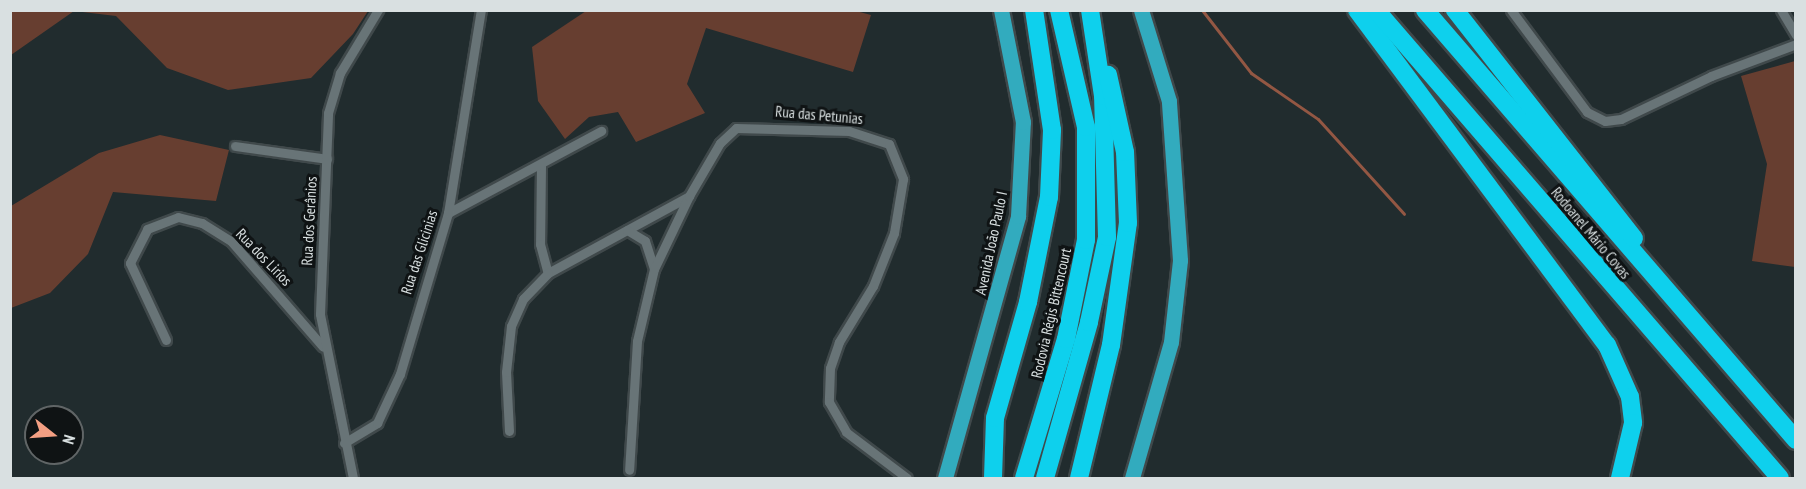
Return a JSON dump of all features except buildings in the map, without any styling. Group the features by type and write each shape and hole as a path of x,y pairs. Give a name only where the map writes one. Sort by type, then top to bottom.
{"highway":[{"path":"993,478 992,442 1030,292 1049,197 1052,130 1034,10"},
{"name":"Rodovia Régis Bittencourt","path":"1024,478 1066,339 1086,240 1086,127 1059,10"},
{"path":"1079,478 1113,333 1128,223 1118,101 1099,50 1090,10"},
{"path":"1357,10 1606,345 1630,397 1633,423 1620,478"},
{"name":"Rodoanel Mário Covas","path":"1376,10 1779,476"},
{"name":"Rodoanel Mário Covas","path":"1425,10 1796,440"},
{"path":"1455,10 1704,334"},
{"path":"1045,478 1104,259 1108,166 1099,50"},
{"path":"1779,476 1796,469"}],"main road":[{"name":"Avenida João Paulo I","path":"945,478 1018,216 1023,122 1002,10"},
{"path":"1132,478 1171,342 1180,260 1169,101 1141,10"}],"street":[{"name":"Rua dos Gerânios","path":"353,478 324,348 320,314 327,159 331,95 378,10"},
{"name":"Rua das Glicinias","path":"344,443 370,429 389,404 448,213 481,10"},
{"path":"1511,10 1587,112 1605,121 1629,116 1712,76 1796,44"},
{"path":"1781,10 1796,35"},
{"name":"Rua das Petunias","path":"629,470 637,341 654,269 689,196 720,143 746,125 867,133 895,153 903,179 894,233 873,286 839,342 829,387 833,414 846,432 907,478"},
{"path":"448,213 541,166 601,131"},
{"path":"235,146 327,159"},
{"path":"541,166 540,243 548,273"},
{"path":"509,431 506,372 511,326 523,299 548,273 689,196"},
{"name":"Rua dos Lirios","path":"166,340 130,262 147,229 177,217 202,223 231,241 324,348"},
{"path":"627,230 645,241 654,269"}],"shaded area":[{"path":"11,10 74,11 11,55"},
{"path":"74,11 368,11 353,34 311,78 228,90 167,68 116,16"},
{"path":"586,11 856,11 871,15 853,72 706,28 687,84 705,113 636,142 618,112 589,117 565,139 538,101 532,47"},
{"path":"1796,61 1795,267 1752,261 1767,164 1741,76"},
{"path":"160,135 229,150 216,201 113,192 88,254 50,293 11,308 11,206 99,153"}],"waterway":[{"path":"1202,10 1251,73 1318,119 1404,214"}]}
